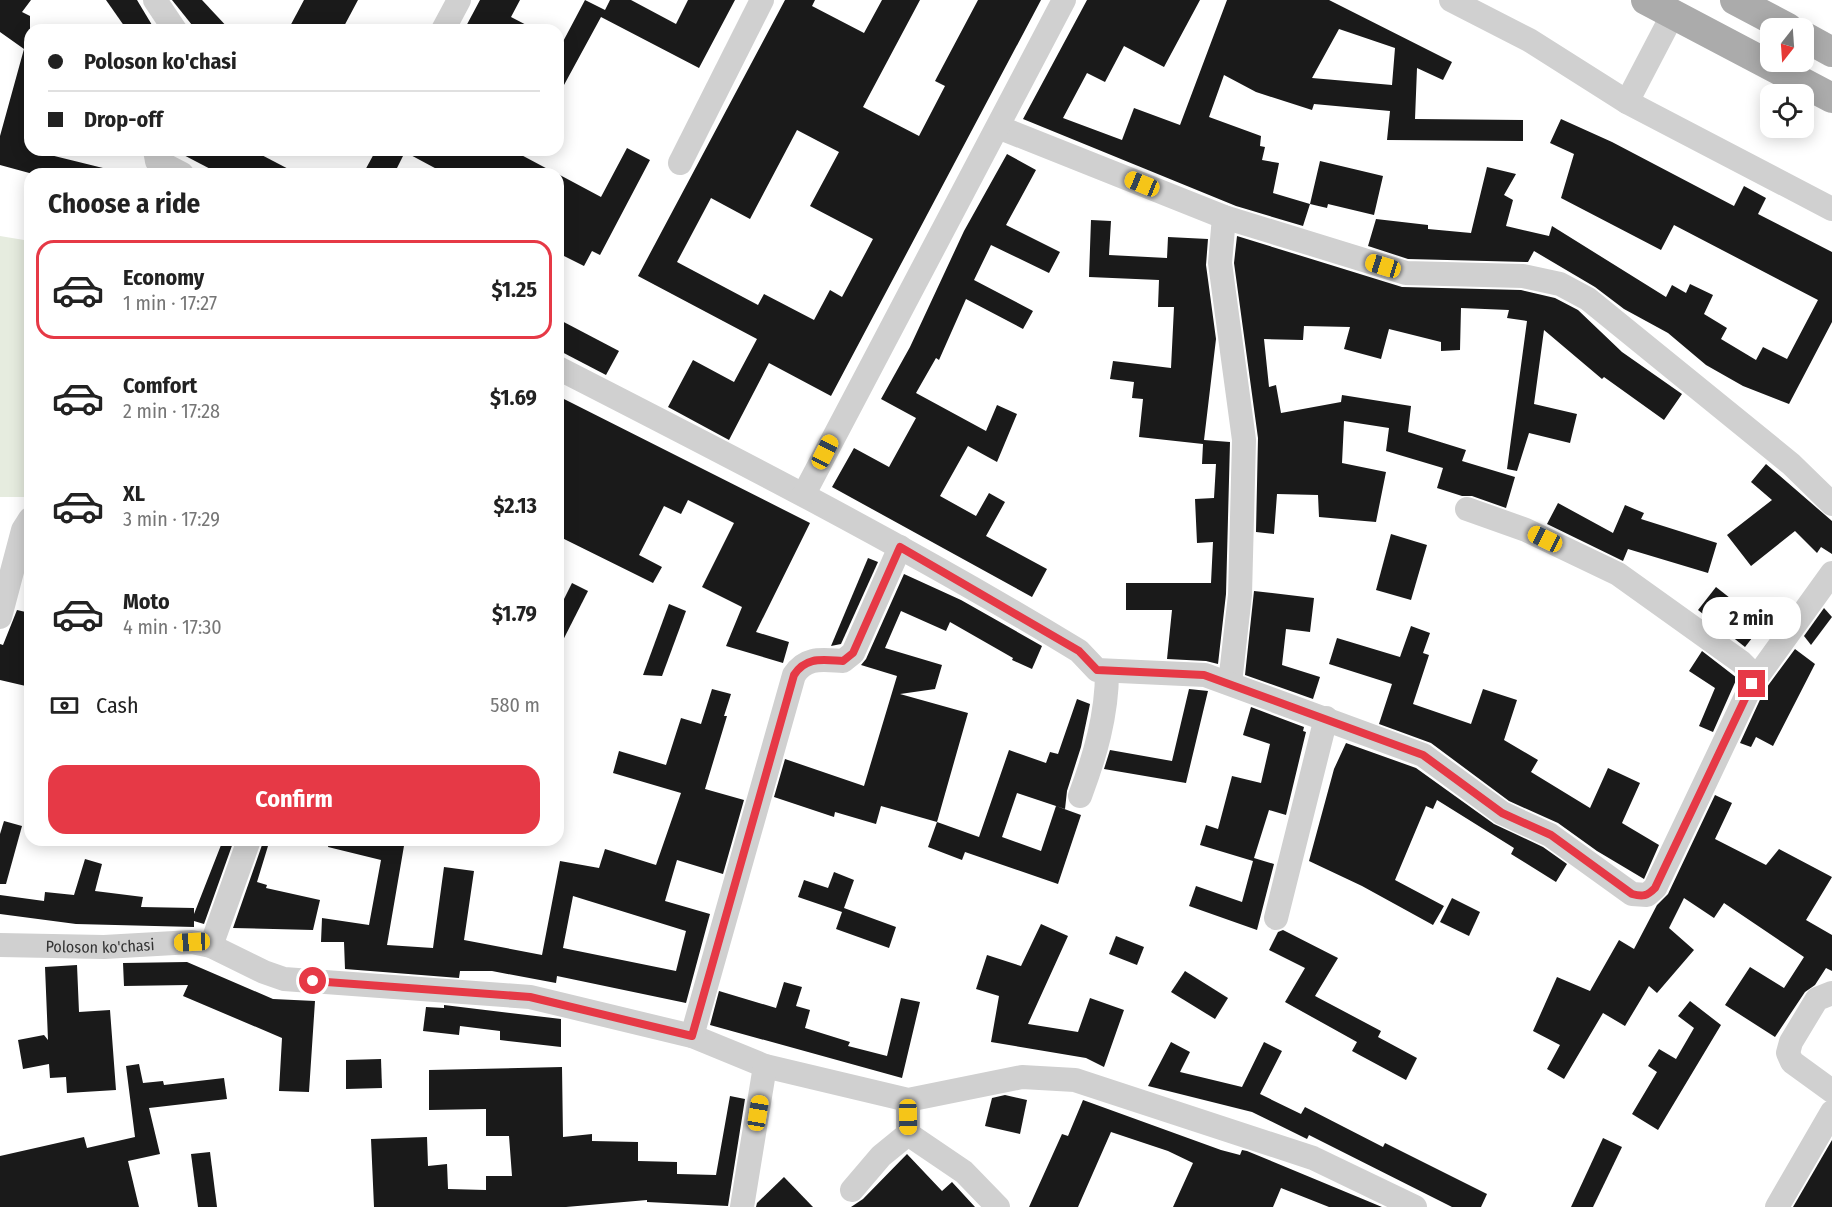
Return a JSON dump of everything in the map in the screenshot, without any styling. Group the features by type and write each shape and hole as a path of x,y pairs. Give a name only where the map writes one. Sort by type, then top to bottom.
{"main road":[{"path":"1646,0 1832,98"},
{"path":"1735,0 1769,18"},
{"path":"1814,42 1832,52"}],"street":[{"path":"155,0 171,24"},
{"path":"447,24 459,0"},
{"path":"680,163 762,0"},
{"path":"804,494 1064,0"},
{"path":"1451,0 1530,40 1627,102 1832,209"},
{"path":"1627,102 1673,14"},
{"path":"998,127 1224,217 1406,273 1523,276 1560,284 1588,299 1791,464 1832,504"},
{"path":"156,156 157,161 170,168"},
{"path":"1224,217 1220,263 1244,450 1240,595 1230,683"},
{"path":"564,371 804,494 900,547 1079,651 1097,670 1204,675 1423,755 1502,813 1551,835 1632,894 1641,896 1647,896 1655,888 1752,684 1832,573"},
{"path":"1467,509 1526,530 1618,574 1740,662 1751,672 1752,684"},
{"path":"0,617 24,528"},
{"path":"692,1036 794,675 800,665 810,660 843,661 853,653 900,547"},
{"path":"1080,796 1093,761 1107,701 1107,672"},
{"path":"1276,918 1326,718"},
{"path":"211,946 247,846"},
{"name":"Poloson ko'chasi","path":"0,945 104,947 192,942 211,946 264,972 284,979 530,997 692,1036 765,1066 908,1100"},
{"path":"1832,993 1817,999 1791,1042 1788,1053 1792,1062 1832,1091"},
{"path":"742,1207 765,1066"},
{"path":"908,1134 908,1100 1022,1077 1075,1080 1313,1158 1416,1207"},
{"path":"1777,1207 1832,1112"},
{"path":"852,1190 881,1156 908,1134"},
{"path":"908,1134 964,1172 998,1207"}],"shaded area":[{"path":"0,236 24,240 24,497 0,497"}],"building":[{"path":"0,0 31,0 22,12 30,16 30,24 24,24 24,49 0,32"},
{"path":"106,0 137,0 151,24 123,24"},
{"path":"172,0 202,0 224,24 191,24"},
{"path":"304,0 358,0 345,24 291,24"},
{"path":"480,0 520,0 511,17 524,24 467,24"},
{"path":"585,0 605,10 610,0 631,0 676,24 688,0 735,0 699,68 601,17 564,85 564,40"},
{"path":"785,0 815,0 812,6 864,33 882,0 920,0 863,107 919,136 945,86 935,81 978,0 1041,0 831,396 769,363 729,440 668,407 693,360 734,382 757,339 638,276","holes":["797,130 839,152 810,206 873,239 842,297 830,290 814,320 764,294 758,305 677,262 711,198 750,219"]},
{"path":"1087,0 1200,0 1164,67 1124,46 1105,82 1087,73 1063,118 1122,140 1134,108 1180,125 1227,0 1329,0 1452,62 1443,80 1417,68 1415,119 1523,120 1523,141 1387,140 1390,111 1314,104 1312,110 1256,92 1224,75 1209,117 1261,136 1260,146 1265,147 1262,160 1279,163 1273,193 1310,204 1303,226 1236,206 1023,119","holes":["1339,29 1395,48 1392,85 1312,78"]},
{"path":"24,49 24,156 54,156 103,168 24,168 24,172 0,165 0,136"},
{"path":"1561,119 1612,142 1734,206 1744,186 1766,198 1758,214 1832,252 1832,322 1789,404 1743,386 1706,365 1668,333 1624,309 1595,287 1534,251 1528,262 1408,259 1368,246 1376,219 1428,225 1428,229 1471,233 1487,167 1516,174 1504,195 1513,200 1506,226 1549,236 1552,226 1666,297 1672,285 1686,293 1690,284 1713,295 1704,314 1727,328 1721,339 1756,360 1763,347 1787,359 1818,300 1674,225 1661,250 1561,198 1574,154 1550,143"},
{"path":"627,148 650,160 600,255 592,251 584,266 564,256 564,177 601,197"},
{"path":"1007,154 1036,170 1006,225 1060,252 1049,273 991,245 974,280 1033,311 1023,329 966,299 939,360 936,358 916,393 986,431 997,405 1017,414 997,462 968,446 940,496 976,516 989,493 1005,502 986,536 1047,569 1032,597 832,487 854,448 889,467 916,418 881,399 910,347 964,231"},
{"path":"186,156 264,156 286,168 208,168"},
{"path":"373,156 403,156 397,168 366,168"},
{"path":"412,156 523,156 546,168 435,168"},
{"path":"1320,161 1383,176 1374,215 1328,204 1327,208 1310,204"},
{"path":"1091,220 1111,221 1109,255 1167,258 1168,237 1208,239 1206,265 1216,339 1204,440 1230,442 1226,594 1218,664 1206,661 1167,659 1172,610 1126,610 1126,583 1211,583 1213,542 1197,543 1195,499 1214,498 1216,464 1202,464 1203,444 1139,437 1143,399 1132,398 1134,382 1110,379 1113,361 1171,368 1174,307 1158,307 1159,280 1089,277"},
{"path":"1237,236 1402,287 1521,290 1555,298 1578,310 1622,352 1682,394 1664,420 1604,377 1602,379 1544,330 1534,404 1577,414 1570,443 1529,433 1517,471 1507,469 1527,321 1507,318 1509,310 1461,308 1460,350 1441,351 1441,342 1389,329 1381,359 1344,349 1350,327 1304,326 1303,340 1264,339 1269,387 1276,385 1281,413 1341,402 1342,395 1411,406 1408,432 1466,450 1462,461 1515,477 1506,508 1472,496 1462,496 1437,488 1443,468 1386,451 1389,428 1344,421 1342,463 1386,472 1376,522 1319,517 1318,495 1277,494 1274,534 1256,532 1258,438 1234,263"},
{"path":"564,322 619,351 606,375 564,353"},
{"path":"564,399 810,523 756,632 789,642 783,663 726,646 742,607 702,587 734,523 688,500 681,514 664,506 639,555 662,567 653,583 564,539"},
{"path":"1766,464 1832,521 1832,554 1821,547 1817,553 1795,531 1751,566 1727,535 1772,500 1751,482"},
{"path":"1558,503 1613,533 1625,505 1644,513 1641,519 1717,543 1708,573 1628,549 1623,561 1547,524"},
{"path":"1391,534 1427,545 1411,600 1376,590"},
{"path":"868,558 878,562 841,644 831,646"},
{"path":"904,574 961,600 1042,646 1032,669 1012,660 1013,658 950,622 946,631 901,611 885,648 942,665 935,689 900,694 968,713 937,822 881,806 876,824 835,812 834,817 774,797 785,759 864,786 897,676 861,665 866,659"},
{"path":"572,583 588,591 564,638 564,599"},
{"path":"1716,587 1763,624 1745,647 1698,610"},
{"path":"1254,591 1314,598 1310,632 1286,629 1282,665 1320,677 1313,699 1245,675"},
{"path":"669,604 686,611 662,676 643,675"},
{"path":"1824,608 1832,617 1811,645 1804,636"},
{"path":"17,610 24,612 24,686 0,680 0,644 3,645"},
{"path":"1411,626 1430,633 1423,653 1429,655 1413,704 1471,724 1483,689 1517,700 1504,740 1538,760 1531,772 1590,808 1608,768 1640,783 1622,823 1659,845 1644,879 1597,851 1558,823 1509,801 1431,743 1379,724 1392,684 1329,664 1337,638 1400,657"},
{"path":"1795,649 1815,664 1773,746 1756,737 1751,747 1740,743 1764,691"},
{"path":"1702,651 1737,678 1713,732 1699,726 1715,688 1689,671"},
{"path":"712,689 731,694 724,716 727,716 705,789 744,800 723,874 677,860 665,901 710,914 686,1003 557,976 556,983 492,971 460,971 459,978 345,969 344,942 321,942 322,918 369,925 381,860 328,846 404,846 387,945 433,948 444,867 474,871 464,940 542,955 560,861 599,868 605,849 656,865 681,793 613,773 619,751 666,765 681,718 701,724","holes":["573,896 686,931 676,971 563,948"]},
{"path":"1189,689 1208,691 1186,783 1104,769 1110,750 1172,761"},
{"path":"1077,699 1090,704 1081,747 1067,791 1065,809 1056,806 1081,815 1058,884 965,852 962,860 928,847 937,822 979,837 1009,750 1046,763 1050,752 1058,754","holes":["1017,793 1056,806 1041,851 1002,837"]},
{"path":"1251,707 1304,727 1303,731 1306,732 1286,815 1269,810 1254,858 1274,864 1257,930 1189,906 1196,886 1242,902 1253,861 1200,845 1206,825 1218,829 1232,776 1261,783 1270,744 1243,735"},
{"path":"1346,743 1416,768 1494,824 1543,847 1567,864 1556,882 1511,854 1514,848 1437,800 1433,809 1426,806 1395,880 1444,906 1433,925 1362,886 1309,861 1334,769"},
{"path":"1715,795 1732,803 1715,839 1766,865 1779,849 1832,877 1806,920 1832,935 1832,971 1826,968 1815,985 1805,992 1775,1037 1725,1005 1750,967 1784,988 1804,957 1724,903 1714,918 1684,898 1669,928 1694,950 1657,993 1649,986 1625,1026 1603,1013 1564,1079 1547,1069 1560,1045 1533,1031 1557,977 1590,991 1619,940 1634,949 1657,905 1668,894"},
{"path":"4,821 22,826 6,884 0,884 0,834"},
{"path":"221,846 232,846 204,924 194,921 194,927 76,924 0,914 0,895 44,901 45,892 74,895 85,859 102,864 95,891 143,897 141,907 194,908 194,914"},
{"path":"262,846 268,846 257,882 267,885 266,888 320,900 313,930 233,928"},
{"path":"834,872 854,880 844,908 896,927 889,948 836,929 842,912 798,897 804,880 828,888"},
{"path":"1452,898 1480,912 1469,936 1440,922"},
{"path":"1041,924 1068,936 1028,1024 1078,1032 1090,998 1124,1010 1104,1067 1086,1058 991,1042 999,996 976,989 987,955 1021,966"},
{"path":"1283,930 1338,958 1315,996 1381,1031 1378,1037 1417,1058 1406,1080 1352,1051 1357,1042 1285,1002 1305,968 1269,950 1278,932"},
{"path":"1116,936 1144,947 1137,965 1109,954"},
{"path":"187,962 273,999 315,1001 309,1092 279,1091 282,1038 183,996 188,985 124,986 123,963"},
{"path":"77,965 79,1012 110,1010 116,1090 67,1093 66,1077 50,1078 49,1064 23,1069 18,1040 44,1035 48,1040 45,967"},
{"path":"1185,971 1228,998 1215,1019 1171,992"},
{"path":"784,982 802,987 796,1006 810,1010 805,1028 850,1042 848,1046 887,1056 901,998 920,1002 902,1078 710,1025 719,991 776,1008"},
{"path":"1690,1001 1721,1025 1658,1130 1632,1114 1657,1072 1648,1066 1659,1049 1676,1059 1694,1028 1678,1016"},
{"path":"444,1005 561,1019 561,1047 500,1040 500,1031 460,1026 459,1035 423,1031 426,1007 444,1008"},
{"path":"1171,1042 1190,1052 1180,1072 1242,1087 1264,1042 1282,1051 1260,1094 1301,1114 1305,1107 1383,1147 1385,1143 1487,1194 1481,1207 1452,1207 1309,1135 1307,1139 1252,1112 1148,1086"},
{"path":"381,1059 382,1088 346,1089 346,1060"},
{"path":"139,1064 143,1083 163,1081 164,1085 224,1078 227,1099 149,1108 160,1154 128,1161 139,1207 0,1207 0,1156 84,1137 87,1148 135,1137 126,1066"},
{"path":"562,1067 563,1137 592,1134 592,1141 638,1142 638,1161 677,1162 677,1174 716,1175 730,1096 745,1099 728,1206 647,1202 647,1200 566,1207 374,1207 371,1139 427,1137 428,1166 447,1164 448,1189 486,1190 486,1176 512,1176 509,1136 486,1136 486,1109 429,1110 429,1070"},
{"path":"1005,1095 1027,1100 1020,1134 985,1126 992,1098"},
{"path":"1083,1100 1221,1150 1240,1155 1242,1150 1247,1151 1382,1207 1329,1207 1281,1188 1273,1207 1173,1207 1193,1163 1168,1151 1111,1132 1078,1207 1029,1207 1062,1134 1068,1136"},
{"path":"1603,1138 1622,1147 1593,1207 1571,1207"},
{"path":"1832,1140 1832,1207 1793,1207"},
{"path":"210,1152 217,1207 198,1207 191,1154"},
{"path":"907,1154 942,1191 952,1182 975,1207 851,1207 863,1199"},
{"path":"784,1177 813,1207 756,1207 757,1203"}],"route":[{"path":"313,981 530,997 692,1036 794,675 800,665 810,660 843,661 853,653 900,547 1079,651 1097,670 1204,675 1423,755 1502,813 1551,835 1632,894 1641,896 1647,896 1655,888 1752,684"}]}
